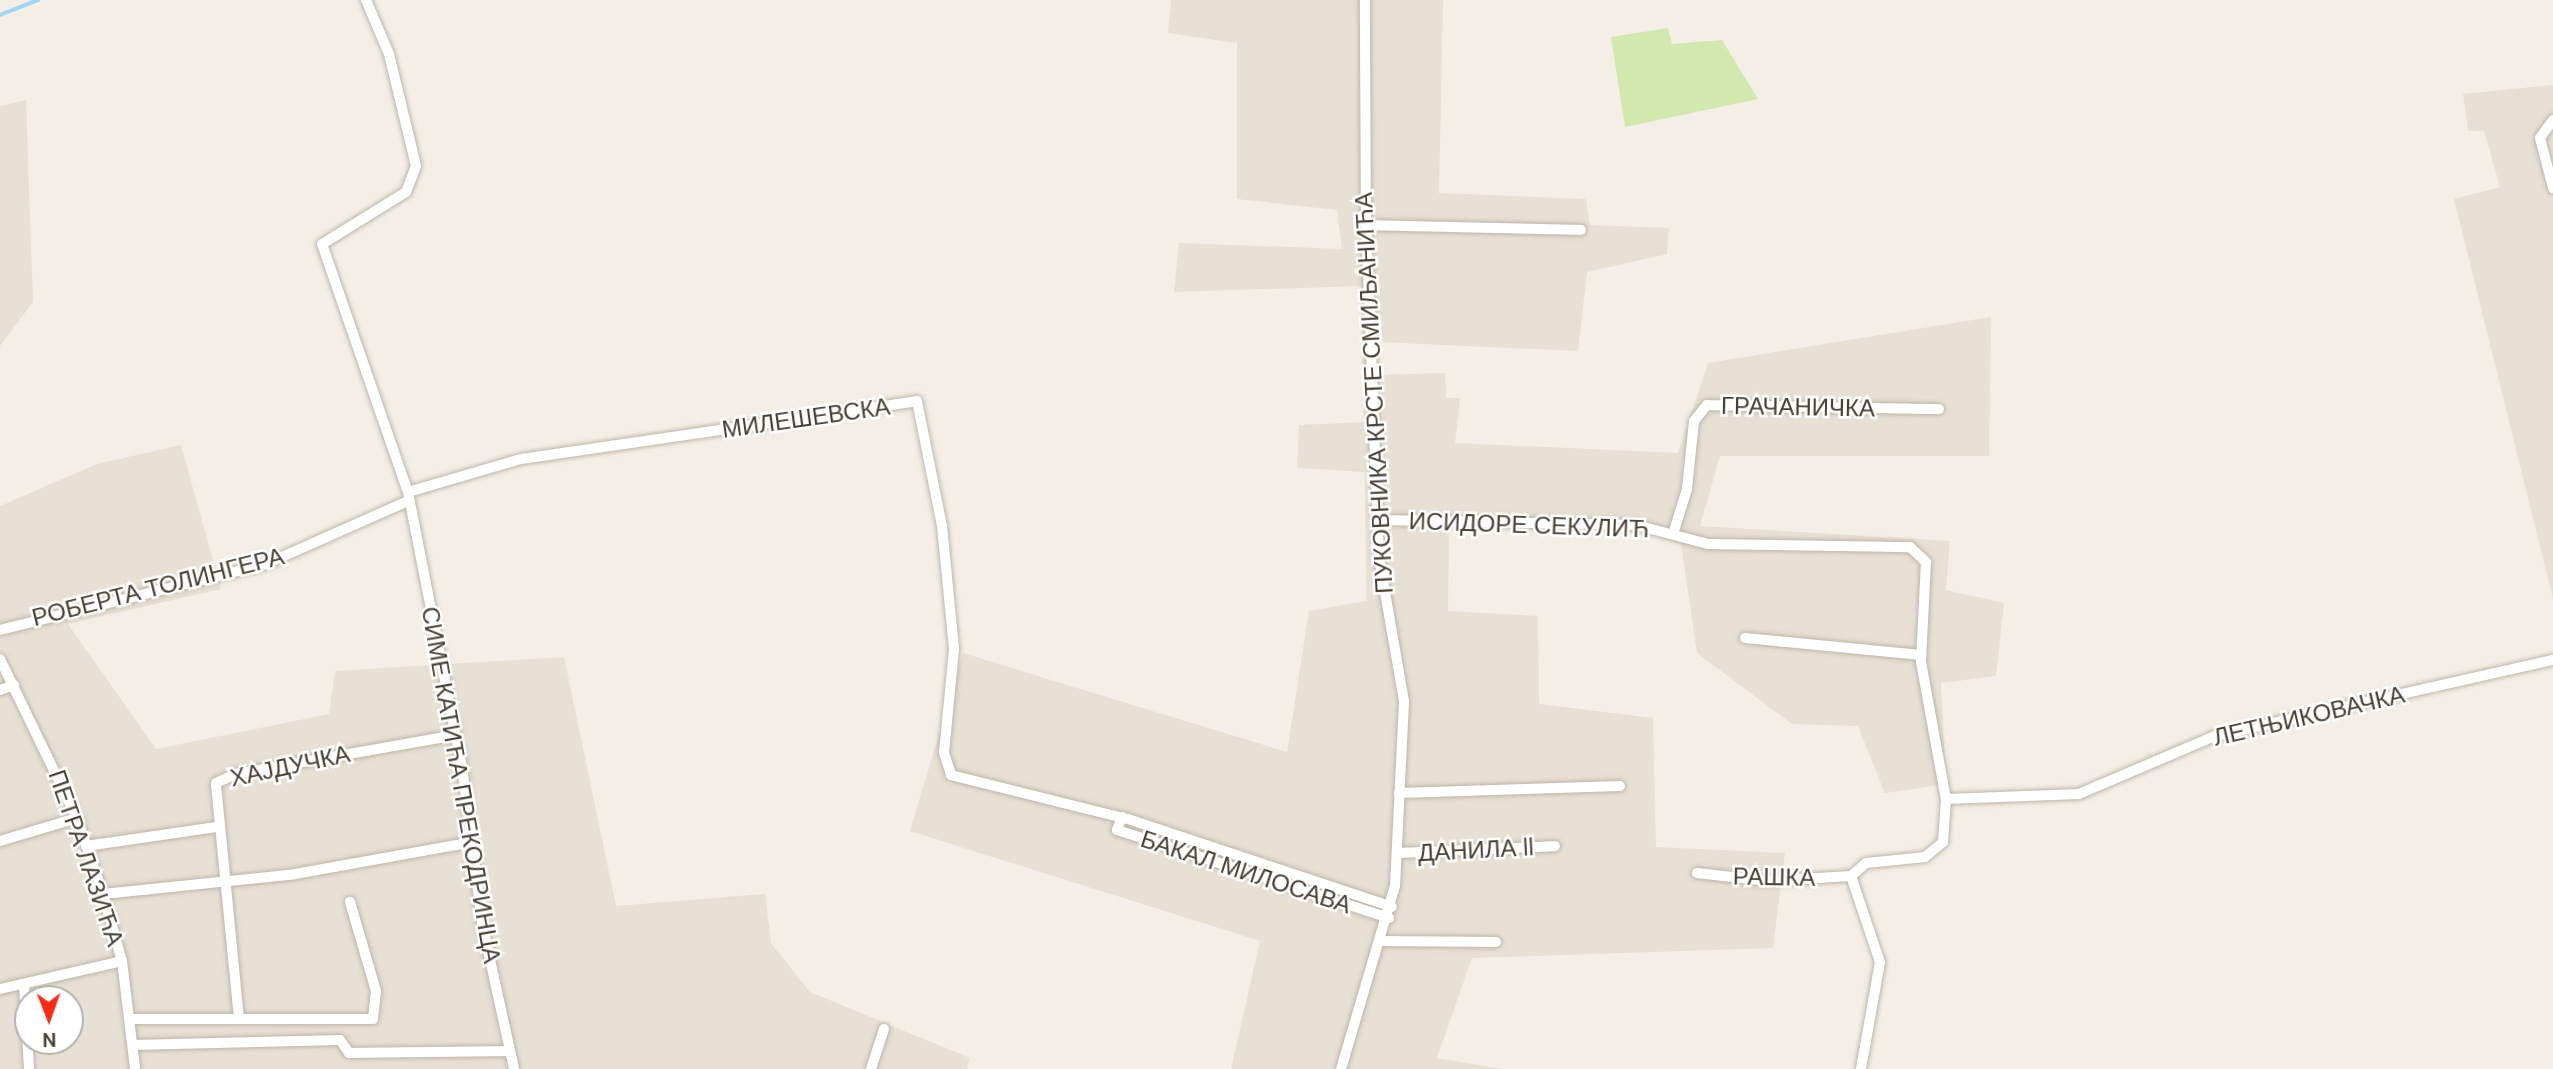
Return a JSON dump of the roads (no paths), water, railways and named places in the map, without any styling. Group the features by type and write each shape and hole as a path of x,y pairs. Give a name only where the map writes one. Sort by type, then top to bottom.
{"street":[{"path":"366,0 389,54 416,166 405,192 323,244 408,497"},
{"name":"ПУКОВНИКА КРСТЕ СМИЉАНИЋА","path":"1341,1069 1392,906 1397,853 1403,678 1382,593 1366,225 1365,0"},
{"path":"2549,122 2540,138 2553,188"},
{"path":"1366,225 1581,230"},
{"name":"МИЛЕШЕВСКА","path":"408,497 520,459 917,401 942,526 954,649 944,753 951,775"},
{"name":"ГРАЧАНИЧКА","path":"1674,531 1687,489 1694,421 1707,405 1939,410"},
{"name":"РОБЕРТА ТОЛИНГЕРА","path":"0,630 266,564 408,497"},
{"name":"СИМЕ КАТИЋА ПРЕКОДРИНЦА","path":"408,497 456,735 472,842 514,1069"},
{"name":"ИСИДОРЕ СЕКУЛИЋ","path":"1379,520 1674,531 1709,544 1910,547 1926,562 1921,655 1945,799 1943,842 1925,857 1866,863 1852,876"},
{"path":"1745,639 1921,655"},
{"name":"ПЕТРА ЛАЗИЋА","path":"0,659 77,818 103,894 122,961 135,1069"},
{"name":"ЛЕТЊИКОВАЧКА","path":"1945,799 2079,794 2215,736 2553,660"},
{"path":"0,690 14,685"},
{"name":"ХАЈДУЧКА","path":"218,827 214,788 225,777 456,735"},
{"name":"БАКАЛ МИЛОСАВА","path":"951,775 1122,817 1392,906"},
{"path":"1399,793 1620,786"},
{"name":"БАКАЛ МИЛОСАВА","path":"1122,817 1117,830 1389,918"},
{"path":"0,841 77,818"},
{"path":"86,846 218,827 228,881 239,1019"},
{"path":"103,894 415,857 472,842"},
{"name":"ДАНИЛА II","path":"1397,853 1555,846"},
{"name":"РАШКА","path":"1697,873 1768,881 1852,876"},
{"path":"1852,876 1880,962 1861,1069"},
{"path":"131,1019 373,1018 376,991 350,902"},
{"path":"1383,941 1496,942"},
{"path":"0,989 122,961"},
{"path":"24,984 29,1069"},
{"path":"871,1069 884,1029"},
{"path":"132,1045 340,1040 349,1053 510,1051"}],"waterway":[{"path":"0,15 38,0"}]}
